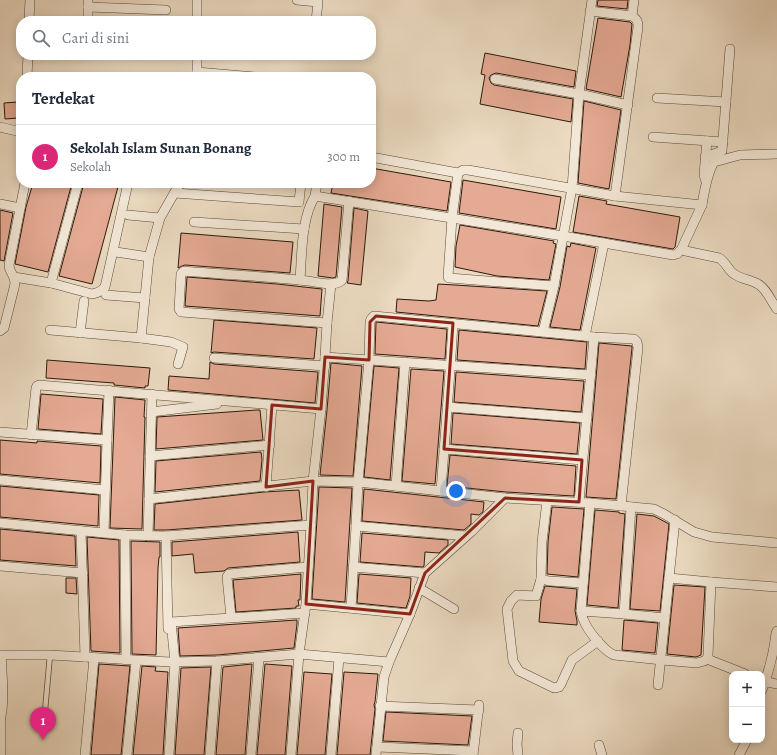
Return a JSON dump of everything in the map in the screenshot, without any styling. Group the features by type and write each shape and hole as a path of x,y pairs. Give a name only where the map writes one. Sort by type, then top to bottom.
{"street":[{"path":"29,16 30,0"},
{"path":"197,0 197,16"},
{"path":"297,0 318,2 317,16"},
{"path":"543,332 554,286 572,188 579,94 592,0"},
{"path":"632,16 634,0"},
{"path":"88,16 88,3 166,10"},
{"path":"590,11 632,16 638,21 615,196"},
{"path":"705,157 722,152 730,49"},
{"path":"27,72 28,60"},
{"path":"197,60 197,72"},
{"path":"495,79 579,94 628,105"},
{"path":"657,98 726,102"},
{"path":"0,126 16,131"},
{"path":"653,137 723,142"},
{"path":"705,188 704,174 707,140"},
{"path":"315,196 677,254 681,250 702,205 705,188 714,162 740,155 777,154"},
{"path":"376,158 458,173 463,170 468,170 615,196 702,205"},
{"path":"458,173 452,218 449,278 554,286"},
{"path":"0,331 4,328 15,283 14,277 8,265 24,188"},
{"path":"51,283 77,188"},
{"path":"14,277 51,283 92,294 98,293 105,286 127,188"},
{"path":"141,338 149,257 160,218 178,188"},
{"path":"175,193 299,202 300,188"},
{"path":"300,280 304,229 316,188"},
{"path":"327,323 181,312 179,310 181,274 184,272 338,284 342,280 349,201"},
{"path":"0,204 20,208"},
{"path":"128,215 160,218"},
{"path":"194,222 304,229"},
{"path":"579,502 591,375 590,336 604,243"},
{"path":"681,250 723,260 735,275 759,284 773,294 777,309"},
{"path":"116,252 149,257"},
{"path":"291,755 299,654 305,608 312,525 313,482 321,409 331,284"},
{"path":"106,295 145,298"},
{"path":"80,333 84,301"},
{"path":"351,608 358,482 369,360 370,322 374,316 634,339 638,344 638,355 621,506"},
{"path":"441,491 453,323"},
{"path":"50,330 171,342 183,347 178,364"},
{"path":"214,358 325,361 369,360 591,375"},
{"path":"396,486 405,362"},
{"path":"31,435 36,388 39,385 321,409"},
{"path":"104,533 106,440 109,390"},
{"path":"148,536 152,394"},
{"path":"151,412 236,402"},
{"path":"266,487 272,404"},
{"path":"447,407 587,418"},
{"path":"0,432 106,440"},
{"path":"150,456 270,445"},
{"path":"444,449 582,460"},
{"path":"0,480 105,490"},
{"path":"149,499 313,482 358,482 505,498 579,502 654,509 694,532 712,537 777,543"},
{"path":"380,706 479,707 473,753 377,751 380,706 384,677 389,662 410,614 425,573 505,498"},
{"path":"546,500 542,542 541,579 536,596 518,595 511,601 507,609 513,661 519,671 556,688 562,684 572,660 598,642"},
{"path":"590,503 581,611 584,621 598,642 614,655 697,663 707,659 737,671"},
{"path":"624,614 631,506"},
{"path":"658,685 662,660 675,520"},
{"path":"0,523 148,536 166,536 312,525"},
{"path":"356,526 466,536"},
{"path":"81,531 82,573 90,658 85,755"},
{"path":"125,535 126,660"},
{"path":"166,536 172,662"},
{"path":"0,566 82,573"},
{"path":"231,617 227,577 229,574 308,567"},
{"path":"353,567 425,573"},
{"path":"669,578 777,587"},
{"path":"541,579 549,581 583,583"},
{"path":"707,659 711,582"},
{"path":"419,588 454,609"},
{"path":"169,755 172,662 171,622 231,617 305,608 351,608 410,614"},
{"path":"581,611 665,618"},
{"path":"765,678 775,646 777,631"},
{"path":"1,755 0,720 2,686 0,655 50,655 172,662 217,661 299,654 389,662"},
{"path":"252,755 259,658"},
{"path":"331,755 339,658"},
{"path":"127,755 136,661"},
{"path":"210,755 217,661"},
{"path":"765,684 777,684"},
{"path":"518,733 518,755"},
{"path":"739,755 745,743"},
{"path":"599,745 602,755"}],"lane":[{"path":"43,733 50,655"}],"highlighted area":[{"path":"376,316 453,323 444,449 582,460 579,502 505,498 425,573 410,614 306,604 313,481 266,487 272,405 321,409 325,357 369,360 370,322"}],"building":[{"path":"598,0 628,0 627,9 597,6"},
{"path":"598,18 630,22 632,24 621,97 586,89"},
{"path":"485,53 576,71 574,87 496,73 491,75 489,78 491,83 494,85 573,99 571,122 480,104 485,75 481,74"},
{"path":"584,101 621,110 609,189 578,183"},
{"path":"16,102 16,118 5,119 4,103"},
{"path":"376,169 451,182 447,211 331,193 332,188 376,188"},
{"path":"463,180 561,197 556,229 459,213"},
{"path":"32,188 71,188 48,272 15,264 26,207"},
{"path":"83,188 118,188 92,284 59,276"},
{"path":"579,196 607,201 606,204 680,217 675,247 673,249 573,232"},
{"path":"324,204 342,207 336,277 333,278 318,276"},
{"path":"354,208 368,211 361,285 347,283"},
{"path":"0,210 13,213 4,261 0,260"},
{"path":"460,225 554,241 553,243 556,244 549,280 497,276 455,267 456,246"},
{"path":"181,233 293,242 290,273 185,265 178,268"},
{"path":"571,243 596,248 580,330 550,327 560,287 567,246 570,247"},
{"path":"187,277 322,289 320,316 185,306"},
{"path":"438,284 547,291 538,326 396,312 397,299 436,300"},
{"path":"214,320 317,328 314,359 211,353"},
{"path":"376,322 447,329 445,359 375,354"},
{"path":"459,330 587,342 585,369 457,360"},
{"path":"599,343 632,346 616,499 586,497"},
{"path":"47,360 150,368 148,386 145,386 145,388 114,385 114,383 46,378"},
{"path":"210,362 214,364 318,372 315,403 168,390 169,376 209,379"},
{"path":"331,363 362,366 353,476 320,475"},
{"path":"374,366 399,368 390,480 364,477"},
{"path":"411,369 444,371 435,484 402,481"},
{"path":"456,372 584,381 581,412 454,402"},
{"path":"41,394 103,399 101,434 38,429"},
{"path":"115,397 145,400 142,529 110,528"},
{"path":"260,410 263,440 156,449 157,417"},
{"path":"453,413 580,423 577,454 451,444"},
{"path":"0,440 101,446 100,483 0,474"},
{"path":"261,452 262,459 260,481 155,492 156,461"},
{"path":"450,455 576,466 574,496 506,492 447,486"},
{"path":"0,486 99,495 98,526 0,517"},
{"path":"319,487 352,488 345,602 312,599"},
{"path":"364,489 484,502 483,512 479,515 471,514 471,524 464,530 362,521"},
{"path":"299,490 302,520 154,530 155,504 264,492"},
{"path":"552,507 584,509 578,577 547,574 548,542"},
{"path":"595,510 625,514 618,608 587,605"},
{"path":"637,514 654,516 669,524 660,611 630,609"},
{"path":"0,529 75,536 76,566 0,560"},
{"path":"298,532 300,562 228,568 224,571 195,573 193,554 172,556 172,542"},
{"path":"362,533 448,540 448,545 439,553 425,552 423,567 360,562"},
{"path":"87,537 119,540 120,653 91,651"},
{"path":"131,541 160,542 156,655 132,654"},
{"path":"301,574 300,600 298,600 299,606 296,606 296,608 236,612 233,580"},
{"path":"359,574 411,578 410,596 406,608 357,603"},
{"path":"66,578 76,578 77,594 66,593"},
{"path":"674,585 705,587 701,655 696,657 667,654"},
{"path":"545,586 577,589 575,611 577,625 539,622 541,599"},
{"path":"297,620 294,648 217,655 180,656 178,628"},
{"path":"624,620 658,623 655,653 622,650"},
{"path":"99,664 130,666 121,755 91,755"},
{"path":"252,664 245,755 216,755 223,667"},
{"path":"265,664 292,666 285,755 257,755"},
{"path":"142,666 156,667 155,671 168,672 163,755 133,755"},
{"path":"211,667 204,755 175,755 181,668"},
{"path":"304,672 332,674 325,755 297,755"},
{"path":"344,672 378,674 370,755 337,755"},
{"path":"386,712 472,716 468,745 383,741"}],"place":[{"name":"Sekolah Islam Sunan Bonang","path":"43,740"}]}
